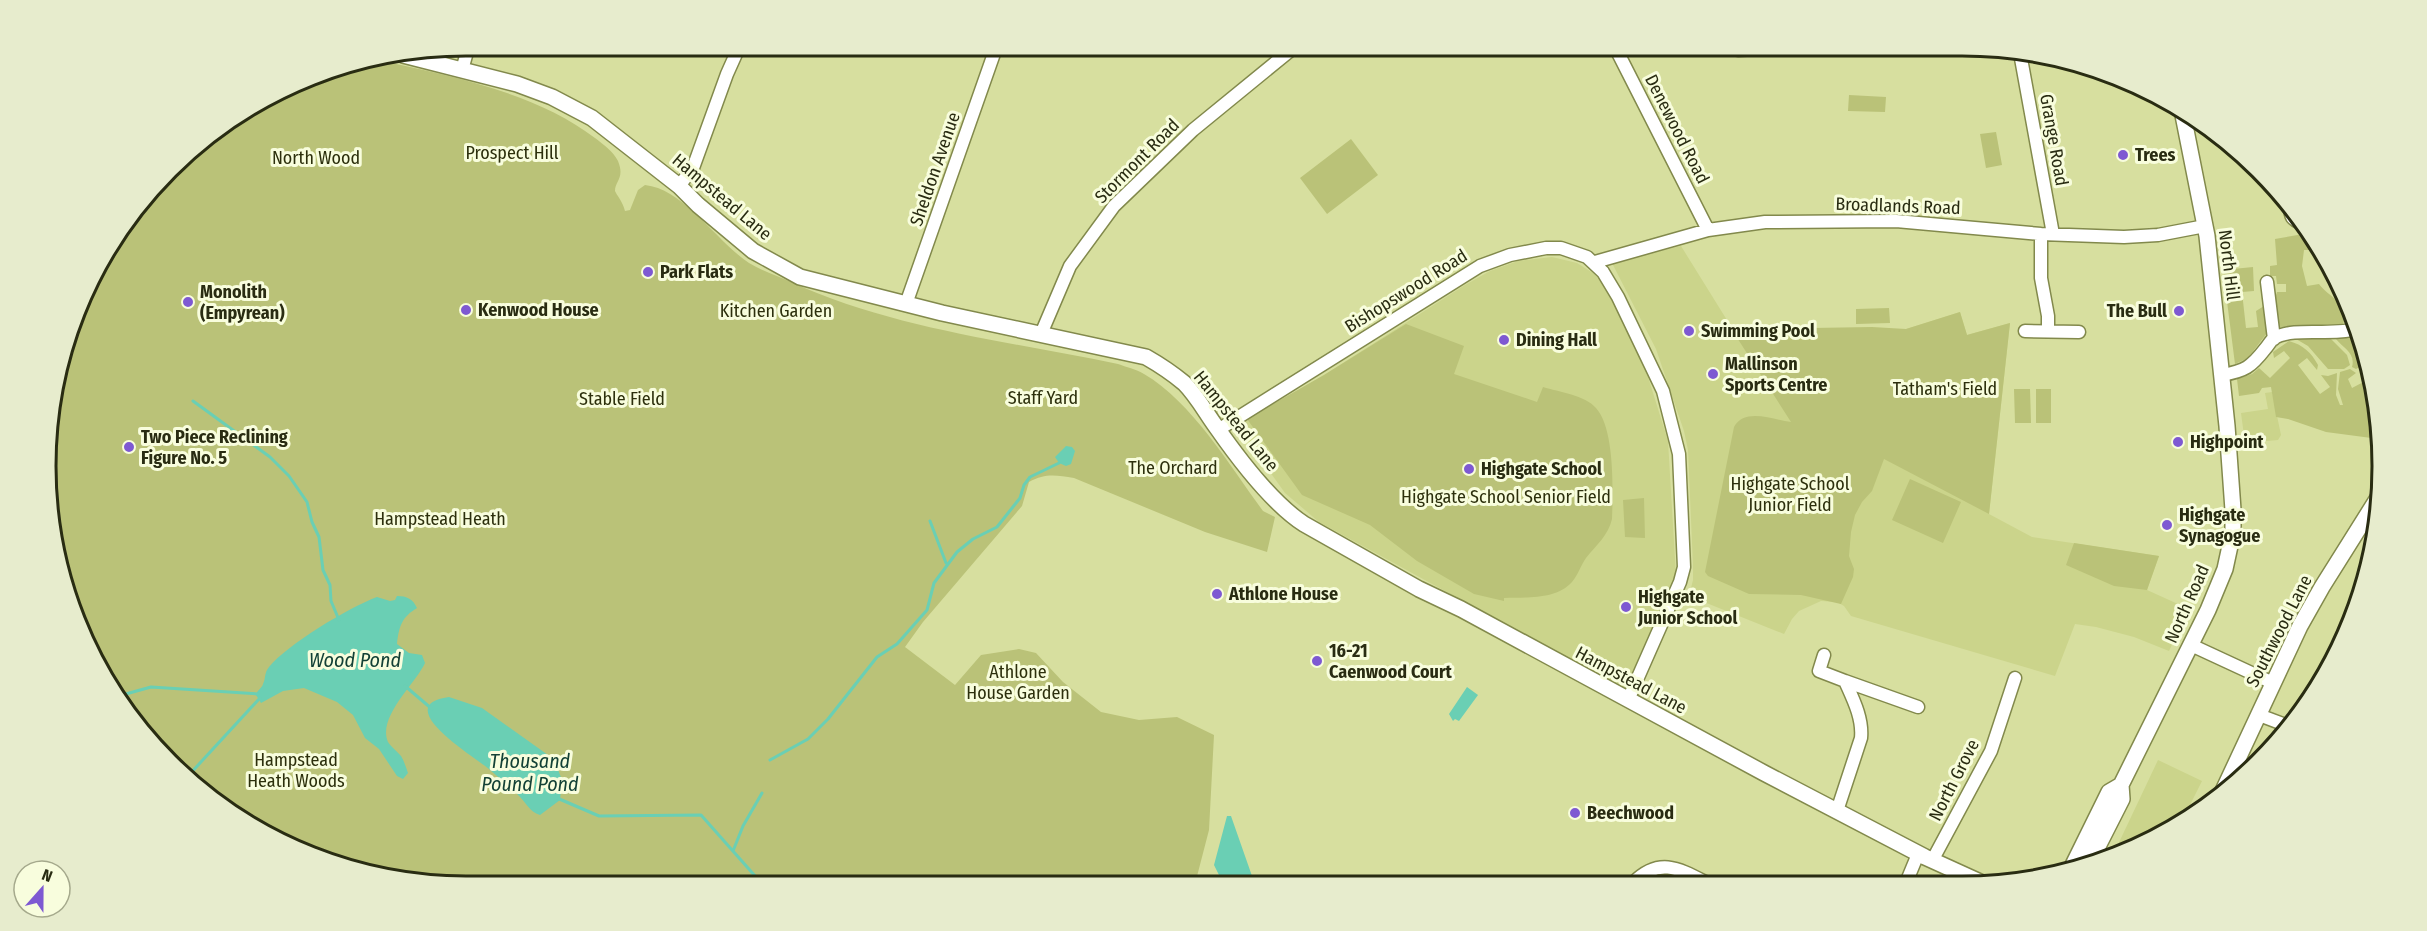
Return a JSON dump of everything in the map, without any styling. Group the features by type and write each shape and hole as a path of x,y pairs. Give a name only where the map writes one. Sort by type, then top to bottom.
{"main road":[{"name":"Hampstead Lane","path":"417,58 544,94 592,118 679,186 753,251 800,277 906,304 1146,357 1185,384 1218,430 1290,515 1419,589 1461,609 1918,854 1964,875"},
{"name":"North Hill","path":"2184,122 2205,226 2227,426"},
{"name":"North Road","path":"2094,853 2122,799 2121,785 2191,645 2225,569 2232,532 2233,510 2227,426"},
{"name":"Southwood Lane","path":"2230,775 2273,683 2322,586 2369,512"},
{"name":"North Road","path":"2076,860 2109,792 2121,785"}],"street":[{"path":"462,70 466,56"},
{"path":"679,186 693,168 735,56"},
{"name":"Sheldon Avenue","path":"906,304 992,56"},
{"name":"Stormont Road","path":"1041,334 1071,266 1114,206 1193,130 1284,56"},
{"name":"Denewood Road","path":"1620,56 1708,230"},
{"name":"Grange Road","path":"2021,60 2047,234 2041,278 2048,316 2048,331"},
{"name":"Broadlands Road","path":"1595,262 1708,230 1765,222 1863,220 1947,224 2047,234 2124,237 2158,235 2205,226"},
{"name":"Bishopswood Road","path":"1218,430 1480,266 1510,255 1546,248 1562,248 1595,262"},
{"path":"1595,262 1618,297 1654,370 1675,433 1681,468 1683,573 1628,700"},
{"path":"2267,282 2274,339"},
{"path":"2222,375 2245,370 2251,366 2274,339 2300,333 2338,333 2349,330"},
{"path":"2025,332 2079,332"},
{"path":"2191,645 2273,683"},
{"path":"1824,655 1819,671 1918,707"},
{"name":"North Grove","path":"1932,861 1991,751 2015,678"},
{"path":"1837,811 1862,730 1855,703 1845,681"},
{"path":"2259,715 2280,723"},
{"path":"1909,875 1918,854"},
{"path":"1642,875 1645,872 1667,867 1692,875"}],"shaded area":[{"path":"1681,246 1735,333 1903,330 1960,312 1967,335 2010,323 1989,514 2032,537 2159,556 2147,590 2189,609 2169,651 2134,637 2075,624 2055,676 1851,616 1844,606 1837,602 1821,601 1799,611 1784,634 1689,596 1693,580 1693,566 1688,450 1684,431 1656,349 1612,263"},
{"name":"Highgate School","path":"1552,257 1577,263 1593,273 1604,285 1644,364 1668,441 1676,576 1626,687 1598,675 1319,522 1285,493 1237,426 1324,375 1490,271 1518,261"},
{"path":"2272,392 2281,435 2278,440 2245,443 2241,413 2268,409 2265,393"},
{"path":"2158,760 2202,781 2190,805 2166,821 2118,844"}],"green space":[{"name":"Hampstead Heath","path":"389,63 491,88 546,109 572,122 602,143 616,157 620,175 615,191 625,211 630,210 638,190 645,185 659,189 687,206 749,263 830,298 911,323 1118,364 1144,374 1162,386 1194,418 1224,455 1263,511 1275,517 1267,552 1205,532 1074,478 1040,477 1029,482 1022,506 923,622 905,647 955,685 981,655 1019,649 1036,653 1063,682 1101,712 1139,720 1177,717 1214,735 1209,830 1197,875 439,875 359,862 309,844 260,821 195,774 157,736 140,715 110,670 98,647 69,572 56,492 56,439 59,412 69,359 77,334 110,260 157,195 195,157 216,140 260,110 284,98 334,77"},
{"path":"1849,95 1886,97 1885,112 1848,111"},
{"path":"1996,132 2002,165 1986,168 1980,134"},
{"path":"1351,139 1378,175 1327,214 1300,178"},
{"path":"2300,235 2310,250 2304,250 2302,266 2307,286 2319,284 2336,299 2345,321 2341,326 2278,327 2275,298 2277,292 2286,292 2286,284 2277,284 2276,276 2270,276 2270,266 2277,265 2275,239"},
{"path":"2253,267 2254,291 2242,292 2246,328 2258,327 2256,311 2264,306 2267,333 2248,358 2235,364 2223,270"},
{"path":"1889,308 1890,323 1856,324 1856,309"},
{"path":"1960,312 1967,335 2010,323 1989,514 1884,459 1872,491 1862,502 1855,515 1849,556 1854,569 1853,577 1841,604 1801,595 1749,594 1708,576 1705,572 1734,427 1739,421 1752,416 1791,422 1734,333 1808,332 1811,328 1906,329"},
{"name":"Highgate School Senior Field","path":"1406,324 1464,346 1454,374 1537,402 1543,387 1571,394 1596,408 1607,430 1610,445 1612,519 1605,535 1586,558 1572,582 1565,588 1549,595 1504,598 1504,601 1474,594 1417,561 1370,525 1302,495 1247,419"},
{"path":"2351,336 2360,367 2356,369 2352,367 2351,354 2336,339"},
{"path":"2296,339 2331,339 2347,355 2350,365 2344,369 2328,369 2308,346"},
{"path":"2289,341 2309,353 2318,365 2317,370 2307,358 2298,365 2320,394 2330,387 2321,375 2328,376 2337,373 2336,395 2340,405 2343,405 2338,389 2340,372 2350,369 2356,373 2348,379 2352,388 2363,382 2371,438 2326,432 2276,417 2271,387 2262,388 2259,393 2239,396 2237,379 2252,374 2259,368 2270,378 2290,358 2284,351 2274,358 2273,352"},
{"path":"2014,389 2030,389 2031,423 2015,423"},
{"path":"2036,389 2051,389 2051,423 2036,423"},
{"path":"1910,479 1961,502 1943,543 1892,520"},
{"path":"1644,498 1645,538 1625,537 1623,500"},
{"path":"2074,543 2159,556 2147,590 2114,586 2066,565"}],"water":[{"path":"1066,446 1072,447 1075,451 1071,464 1066,466 1059,463 1055,457"},
{"name":"Wood Pond","path":"397,596 414,602 417,608 402,623 397,644 409,653 422,655 425,663 392,711 386,732 388,742 401,756 408,773 403,779 397,776 379,749 365,738 353,715 337,702 304,688 283,691 261,703 256,695 269,667 304,638 365,602 377,597 390,601 395,600"},
{"path":"1467,687 1478,695 1459,721 1455,719 1453,721 1449,714"},
{"name":"Thousand Pound Pond","path":"449,697 482,708 548,755 557,767 562,780 560,800 540,815 536,813 489,769 441,732 431,720 428,710 433,702"},
{"path":"1227,816 1231,816 1252,875 1219,875 1214,865"}],"waterway":[{"path":"193,401 270,457 289,476 307,502 319,537 323,570 330,585 331,601 339,620"},
{"path":"770,760 808,739 828,719 877,657 897,644 927,610 934,583 957,552 973,539 997,527 1020,498 1024,485 1030,477 1059,463"},
{"path":"930,521 946,563"},
{"path":"405,686 432,709"},
{"path":"126,694 151,687 258,694"},
{"path":"192,771 260,698"},
{"path":"733,851 743,826 762,793"},
{"path":"557,798 599,816 701,815 754,875"}],"place":[{"name":"Trees","path":"2123,155"},
{"name":"Park Flats","path":"648,272"},
{"name":"Monolith (Empyrean)","path":"188,302"},
{"name":"Kenwood House","path":"466,310"},
{"name":"The Bull","path":"2179,311"},
{"name":"Swimming Pool","path":"1689,331"},
{"name":"Dining Hall","path":"1504,340"},
{"name":"Mallinson Sports Centre","path":"1713,374"},
{"name":"Highpoint","path":"2178,442"},
{"name":"Two Piece Reclining Figure No. 5","path":"129,447"},
{"name":"Highgate School","path":"1469,469"},
{"name":"Highgate Synagogue","path":"2167,525"},
{"name":"Athlone House","path":"1217,594"},
{"name":"Highgate Junior School","path":"1626,607"},
{"name":"16-21 Caenwood Court","path":"1317,661"},
{"name":"Beechwood","path":"1575,813"}],"park label":[{"name":"Prospect Hill","path":"512,153"},
{"name":"North Wood","path":"316,158"},
{"name":"Kitchen Garden","path":"776,311"},
{"name":"Tatham's Field","path":"1945,389"},
{"name":"Staff Yard","path":"1043,398"},
{"name":"Stable Field","path":"622,399"},
{"name":"The Orchard","path":"1173,468"},
{"name":"Highgate School Junior Field","path":"1790,494"},
{"name":"Athlone House Garden","path":"1018,682"},
{"name":"Hampstead Heath Woods","path":"296,770"}]}
